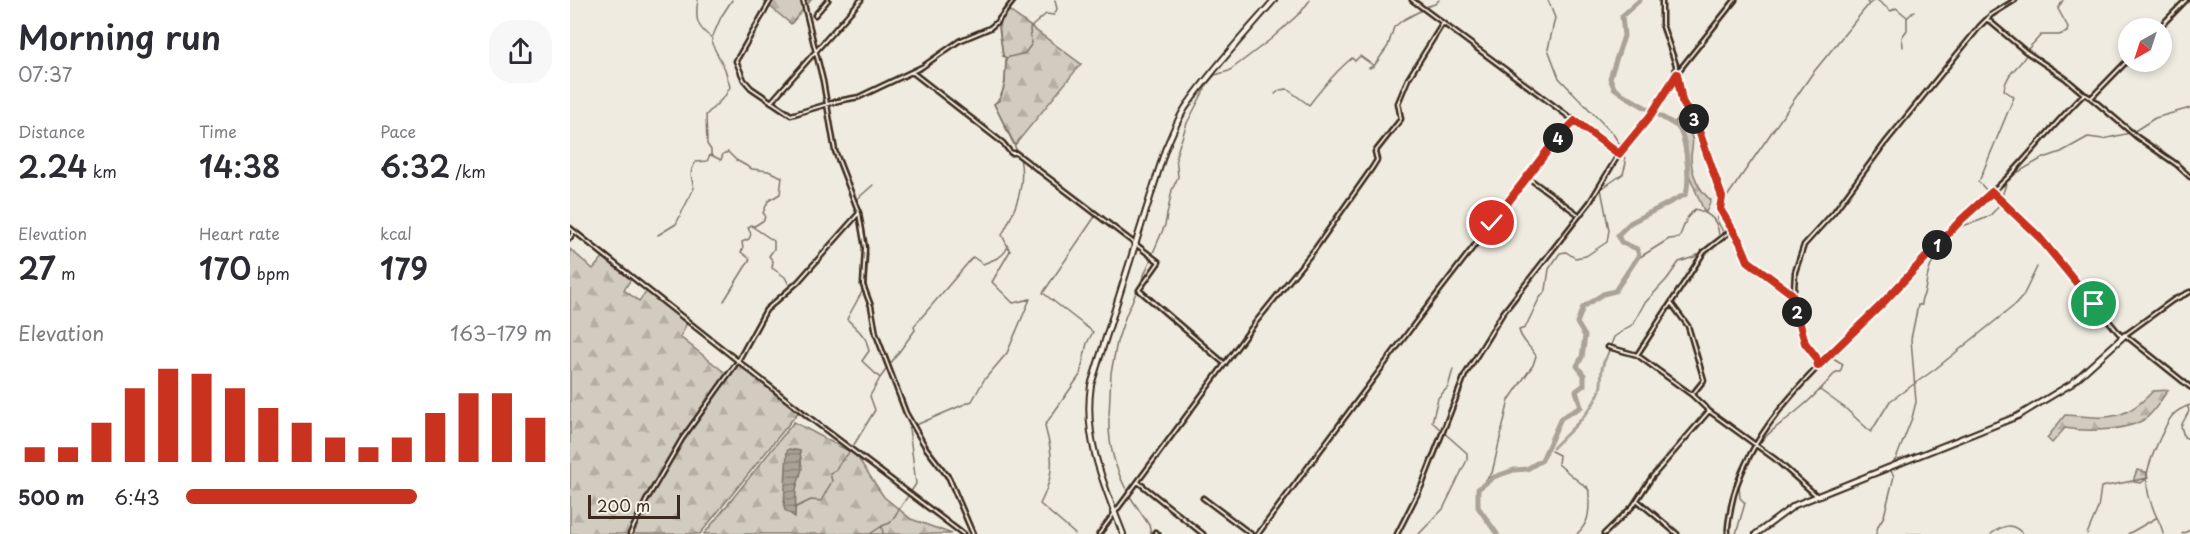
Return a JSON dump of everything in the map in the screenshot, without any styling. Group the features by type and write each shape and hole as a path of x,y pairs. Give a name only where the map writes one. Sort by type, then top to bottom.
{"main road":[{"path":"1123,534 1092,444 1088,418 1091,385 1165,150 1186,106 1225,56 1274,0"},
{"path":"1756,534 1795,505 2018,416 2071,384 2123,336"}],"street":[{"path":"771,0 736,61 744,80 751,88 791,115 859,97 912,72 958,41 990,28 1014,0"},
{"path":"803,0 828,104 835,151 859,213 865,248 863,285 871,306 880,347 908,417 926,448 948,478 973,534"},
{"path":"815,15 828,0"},
{"path":"771,102 861,0"},
{"path":"1412,0 1619,154"},
{"path":"1662,0 1662,24 1674,57 1682,101 1699,131 1722,197 1720,209 1740,242 1748,261 1792,294"},
{"path":"1397,534 1422,485 1465,375 1503,313 1579,215 1619,154 1656,108 1677,74 1735,0"},
{"path":"1818,366 1816,357 1805,343 1792,294 1797,261 1804,245 1834,212 1885,143 1986,19 2015,0"},
{"path":"2169,18 2186,0"},
{"path":"1986,19 2025,51 2086,94 2190,177"},
{"path":"1099,534 1225,363 1315,249 1372,168 1377,160 1375,152 1401,119 1398,103 1408,79 1443,23"},
{"path":"2091,99 2118,71"},
{"path":"912,72 1003,143 1011,153 1016,153 1050,177 1159,262 1139,290 1225,363"},
{"path":"1728,534 1727,528 1734,494 1741,474 1756,445 1795,392 1962,219 2012,173 2049,129 2086,94"},
{"path":"1258,534 1414,324 1554,142 1575,121"},
{"path":"1527,177 1579,215"},
{"path":"1992,192 2039,237 2123,336 2190,387"},
{"path":"630,534 682,438 738,361 766,310 798,282 859,213"},
{"path":"570,228 810,418 963,534"},
{"path":"1637,355 1704,252 1732,230"},
{"path":"570,238 574,231"},
{"path":"2123,336 2173,300 2190,292"},
{"path":"1671,303 1688,326 1704,380 1692,395"},
{"path":"1608,347 1637,355 1756,445 1817,496"},
{"path":"1604,534 1637,500 1652,477 1709,411"},
{"path":"1138,482 1203,534"},
{"path":"1203,498 1251,534"},
{"path":"1637,500 1677,534"}],"green space":[{"path":"762,0 811,0 791,24"},
{"path":"1007,9 1081,64 1015,145 994,104 1001,95 1006,58 1003,56 998,21"},
{"path":"1679,117 1692,138 1691,163 1694,175 1699,187 1711,200 1706,212 1687,170 1682,132 1673,124"},
{"path":"570,249 593,269 604,256 631,279 624,290 639,301 648,290 688,321 680,337 728,375 738,361 800,410 700,534 570,534"},
{"path":"2168,390 2152,413 2137,423 2106,430 2065,428 2052,443 2047,438 2065,415 2113,416 2132,409 2153,391"},
{"path":"794,422 856,455 884,497 911,519 952,534 704,534"},
{"path":"2137,470 2146,472 2148,478 2141,483 2134,482"}],"shaded area":[{"path":"789,449 800,451 802,469 796,489 795,517 785,510 784,506 787,451"}],"waterway":[{"path":"698,0 698,22 712,38"},
{"path":"711,154 707,144 706,115 725,96 730,87 725,69 712,44 712,38 721,17 732,0"},
{"path":"1018,153 994,104 1000,100 1005,83 1006,58 1025,53 1031,45 1030,28 1046,14 1054,15 1057,9 1055,0"},
{"path":"1181,141 1187,123 1208,83 1215,75 1229,71 1271,39 1301,12 1310,0"},
{"path":"1425,7 1439,0"},
{"path":"1478,489 1492,473 1509,400 1533,365 1536,356 1519,330 1525,328 1546,290 1549,269 1560,253 1566,252 1575,258 1586,256 1607,242 1609,230 1601,189 1623,174 1626,163 1621,146 1613,134 1559,78 1548,49 1555,18 1548,0"},
{"path":"1497,534 1478,507 1478,489 1494,477 1514,470 1527,469 1542,460 1561,418 1581,407 1576,391 1584,385 1584,375 1577,366 1582,357 1585,336 1577,323 1583,307 1603,294 1615,291 1639,255 1637,249 1621,242 1618,235 1630,223 1686,194 1687,158 1683,139 1677,126 1614,88 1610,78 1624,36 1622,16 1640,0"},
{"path":"1869,4 1875,0"},
{"path":"1877,0 1891,11 1896,8 1907,17 1907,30 1902,37 1903,47"},
{"path":"2027,50 2041,35 2059,35 2067,32 2068,27 2058,9 2063,0"},
{"path":"1719,239 1724,234 1717,220 1722,204 1812,74 1869,4 1867,2"},
{"path":"1369,68 1374,66 1388,46 1394,27 1422,10"},
{"path":"1908,17 1914,11"},
{"path":"999,24 1005,57"},
{"path":"1980,179 2014,97 2004,90 2005,84 2027,53"},
{"path":"1275,94 1287,89 1309,105 1329,80 1352,58 1355,61 1360,56 1374,66"},
{"path":"2133,132 2155,118 2190,108"},
{"path":"2001,199 2007,181 2041,159 2061,152 2088,137 2103,139 2130,133"},
{"path":"1152,255 1165,225 1172,190 1178,177 1176,156 1180,143"},
{"path":"711,155 721,160 723,154 728,152 736,160 752,169 768,171 782,177 780,194 768,201 763,213 764,220 753,227 774,241 774,249 769,256 773,261 772,268 785,277 790,287"},
{"path":"658,235 676,224 694,188 692,168 696,162 707,161 710,155"},
{"path":"883,534 882,526 890,523 916,484 909,428 972,401 984,380 1007,353 1030,299 1013,303 992,282 1010,251 1002,235 1018,198 1022,178 1020,158"},
{"path":"1953,226 1960,216 1988,192 1978,181"},
{"path":"863,223 856,200 873,185"},
{"path":"1891,464 1896,459 1916,402 1911,339 1918,305 1922,305 1921,301 1932,261 1955,229 1989,216 2000,202"},
{"path":"1637,259 1669,239 1679,238 1687,218 1695,209 1713,218 1719,236"},
{"path":"1075,534 1040,504 1051,470 1050,445 1045,425 1080,375 1087,343 1093,332 1043,293 1096,215"},
{"path":"724,301 750,259 741,252 742,242 749,239 751,234 748,228 753,226"},
{"path":"864,226 867,251"},
{"path":"880,378 915,330 914,326 973,257 983,264 1000,256 1007,248"},
{"path":"1606,358 1614,337 1633,324 1644,304 1679,262 1704,251"},
{"path":"866,286 868,253"},
{"path":"1109,416 1111,373 1117,342 1126,315 1152,257"},
{"path":"1820,390 1845,408 1871,432 1890,401 1934,370 2015,305 2023,296 2037,267"},
{"path":"852,448 875,410 870,396 880,378 862,361 869,351 866,340 847,319 863,290"},
{"path":"1758,445 1772,430 1808,401 1836,372 1840,372 1843,364 1833,358 1869,318"},
{"path":"1553,448 1580,421 1596,399 1606,358"},
{"path":"1419,534 1443,509 1467,460 1467,453 1432,422 1438,398 1448,387 1453,369"},
{"path":"2163,534 2149,498 2147,472 2168,421 2178,411 2190,405"},
{"path":"2188,407 2189,411 2181,426 2184,437 2190,439"},
{"path":"1109,418 1113,457 1128,493"},
{"path":"1736,534 1745,503 1740,498 1739,485 1757,447"},
{"path":"794,508 811,500 821,501 832,481 830,473 836,470 850,451"},
{"path":"1551,451 1559,455 1558,464 1589,490"},
{"path":"1876,534 1884,516 1894,476 1889,468"},
{"path":"2087,534 2098,508 2101,487 2148,478"},
{"path":"1577,534 1586,523 1588,515 1587,486"},
{"path":"1129,495 1149,525 1151,534"},
{"path":"1654,513 1666,524"},
{"path":"2128,534 2156,518"},
{"path":"870,534 882,526"},
{"path":"1991,534 2007,526 2023,534"},
{"path":"2182,534 2190,530"},
{"path":"1907,534 1921,534"}],"route":[{"path":"1492,223 1554,142 1575,121 1619,154 1651,115 1677,74 1682,101 1699,131 1722,197 1720,209 1740,242 1748,261 1792,294 1805,343 1816,357 1818,366 1880,306 1962,219 1992,192 2039,237 2094,304"}]}
